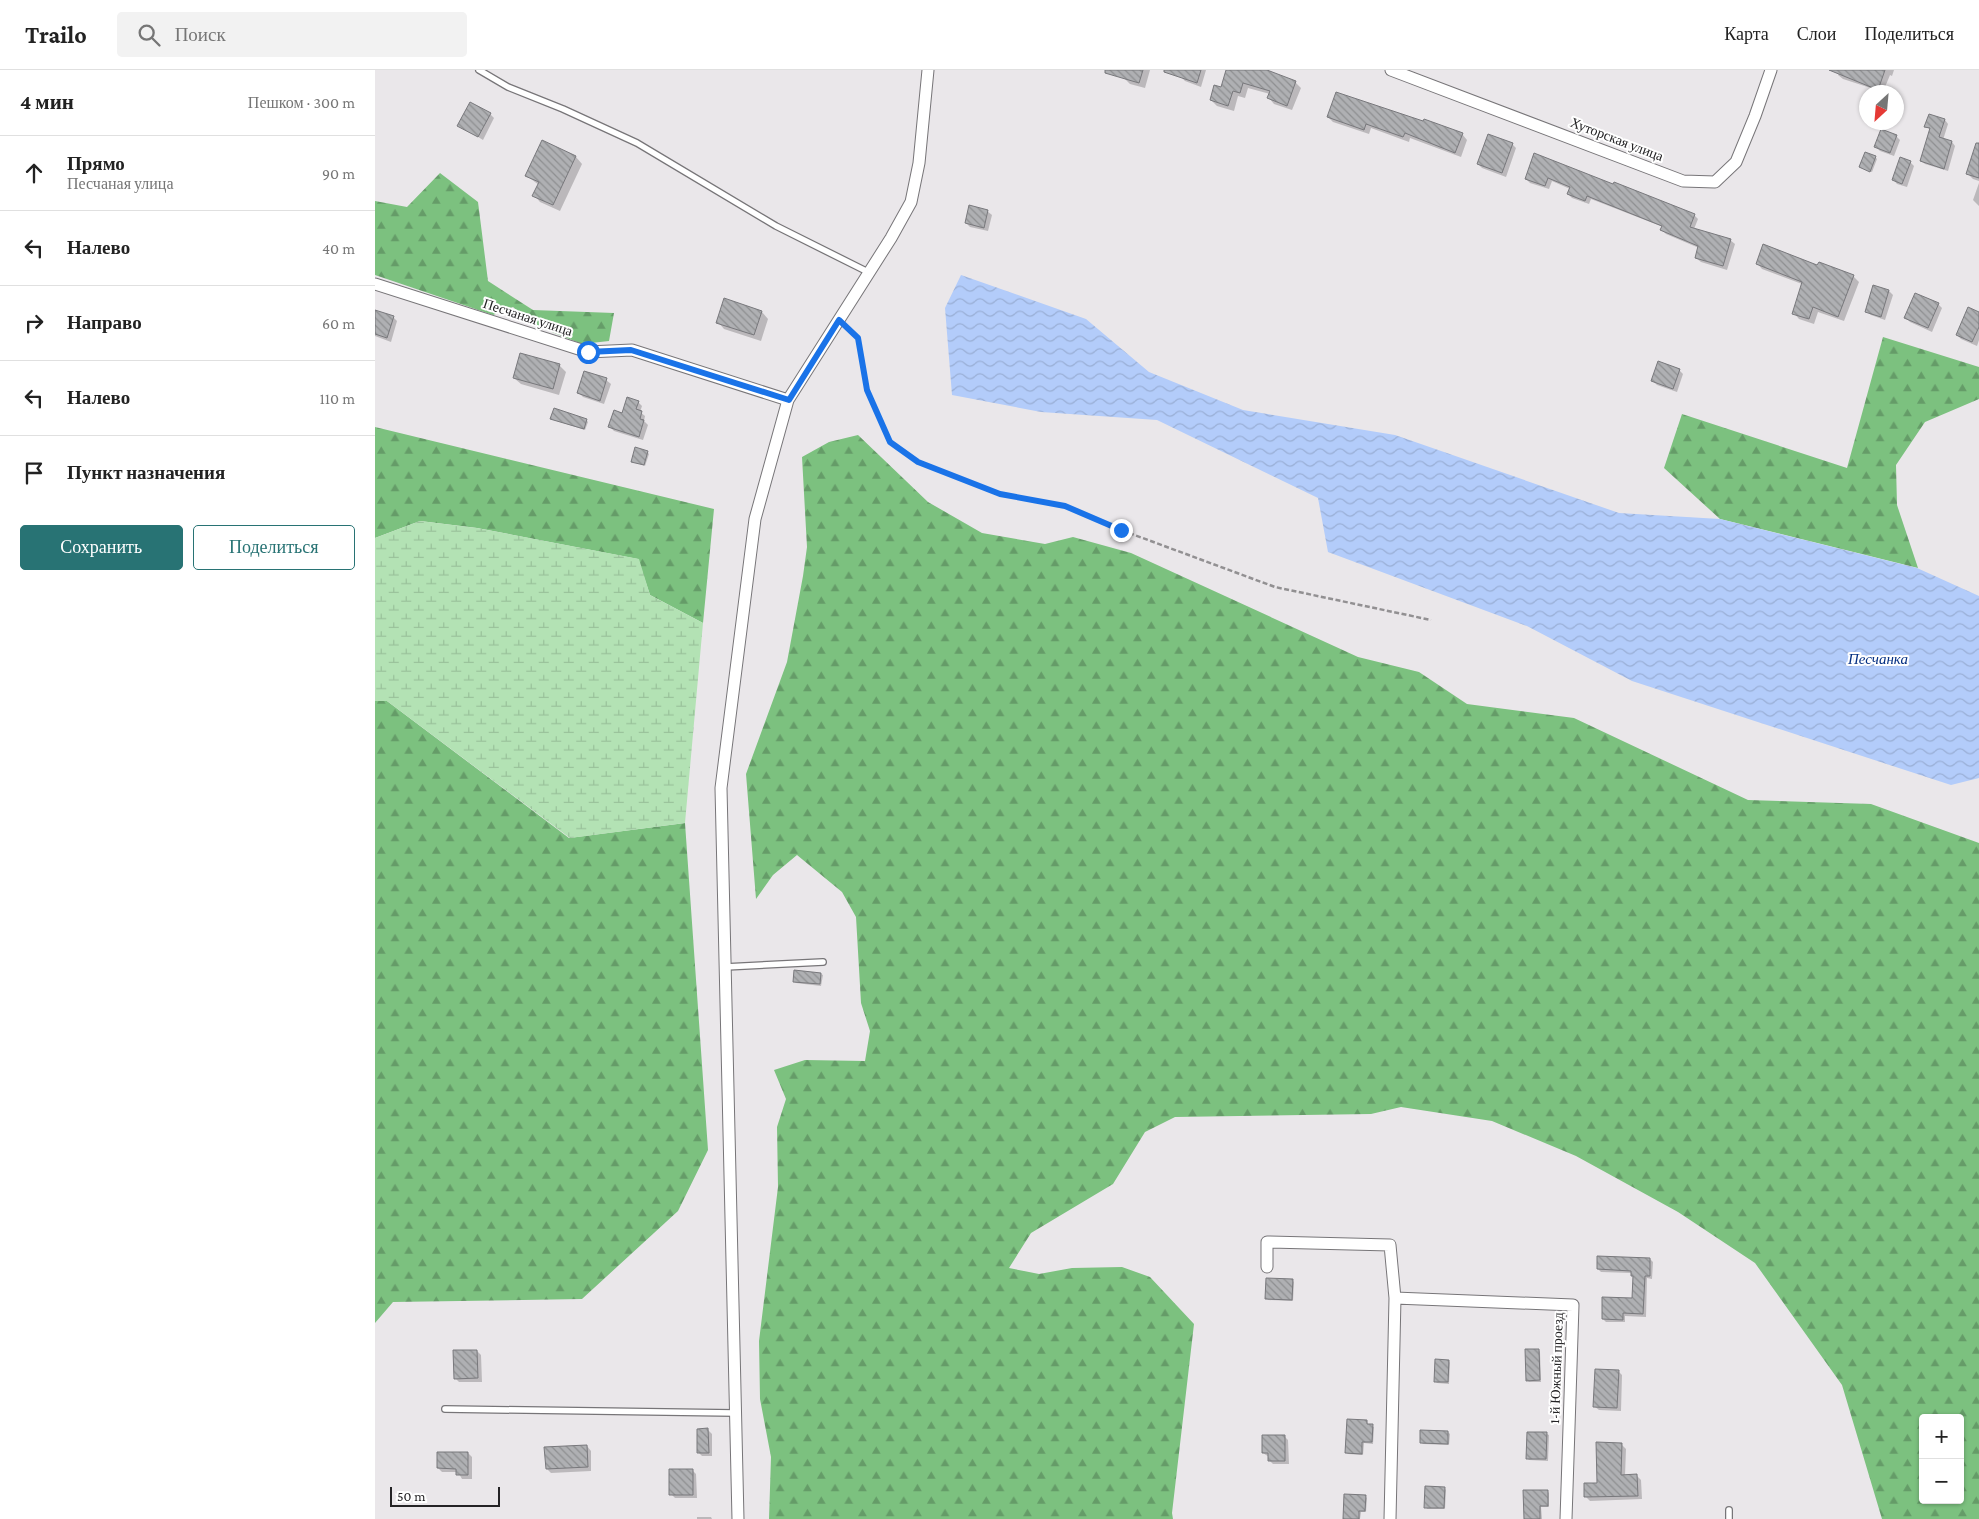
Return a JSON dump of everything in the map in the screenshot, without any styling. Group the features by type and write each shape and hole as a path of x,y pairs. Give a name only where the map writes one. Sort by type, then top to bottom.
{"street":[{"path":"738,1519 721,788 755,519 789,400 891,238 911,202 919,163 928,70"},
{"name":"Хуторская улица","path":"1391,70 1683,181 1715,182 1735,162 1755,116 1771,70"},
{"name":"Песчаная улица","path":"375,284 588,352 631,350 789,400"},
{"path":"1267,1267 1267,1242 1390,1244 1395,1298 1390,1519"},
{"name":"1-й Южный проезд","path":"1395,1298 1573,1305 1566,1519"}],"lane":[{"path":"479,70 508,87 563,109 637,143 776,226 869,273"},
{"path":"725,967 823,962"},
{"path":"445,1409 736,1413"},
{"path":"1729,1510 1729,1519"}],"path":[{"path":"839,320 858,338 867,390 890,442 918,462 1000,494 1065,506 1121,530 1275,587 1431,620"}],"green space":[{"path":"440,173 478,202 488,281 533,310 614,313 609,341 582,344 532,324 513,307 493,315 375,275 375,201 407,207"},
{"path":"1883,337 1979,367 1979,399 1925,422 1896,465 1897,505 1918,568 1720,519 1664,468 1682,414 1847,468"},
{"path":"375,427 714,509 703,623 650,595 638,559 477,528 420,521 375,538"},
{"path":"858,435 928,502 982,533 1045,544 1073,537 1131,553 1358,657 1419,672 1467,704 1574,718 1748,800 1871,804 1979,843 1979,1519 1882,1519 1842,1385 1755,1263 1678,1212 1576,1156 1492,1121 1401,1107 1371,1114 1175,1117 1145,1132 1113,1184 1031,1233 1009,1268 1039,1274 1072,1268 1122,1267 1150,1277 1194,1324 1172,1513 1173,1519 769,1519 771,1457 760,1399 759,1341 778,1187 777,1127 786,1099 774,1070 805,1060 865,1061 870,1031 861,1003 856,917 842,892 797,855 773,875 756,899 746,774 787,662 803,576 807,547 802,457 829,442"},
{"path":"420,521 477,528 639,559 650,595 703,623 685,823 570,838 387,701 375,701 375,538"},
{"path":"375,701 387,701 569,838 685,823 708,1150 678,1211 582,1299 393,1302 375,1323"}],"water":[{"name":"Песчанка","path":"961,275 1086,319 1149,372 1243,410 1395,435 1619,513 1720,519 1917,568 1979,596 1979,778 1951,785 1632,681 1527,626 1328,552 1318,498 1157,420 1041,412 952,395 945,308"}],"building":[{"path":"1105,70 1143,70 1139,83 1105,73"},
{"path":"1164,70 1201,70 1197,83 1164,72"},
{"path":"1226,70 1267,70 1296,81 1287,106 1267,98 1270,91 1243,83 1240,93 1233,91 1228,106 1210,100 1214,85 1221,87"},
{"path":"1829,70 1885,70 1880,85 1866,85"},
{"path":"1336,92 1463,133 1455,153 1405,133 1403,137 1366,124 1364,130 1327,117"},
{"path":"470,102 491,113 478,137 457,126"},
{"path":"1929,114 1945,119 1939,137 1952,141 1944,169 1920,161 1930,128 1924,127"},
{"path":"1881,130 1897,135 1890,153 1874,147"},
{"path":"1488,134 1513,143 1502,173 1477,164"},
{"path":"542,140 576,156 553,205 532,196 539,182 525,176"},
{"path":"1976,143 1979,143 1979,178 1966,174"},
{"path":"1865,152 1876,156 1870,172 1859,167"},
{"path":"1534,153 1695,214 1690,227 1731,239 1723,266 1695,258 1698,246 1660,230 1662,226 1587,196 1585,201 1567,194 1570,187 1548,178 1545,186 1525,179"},
{"path":"1900,157 1911,161 1902,184 1892,180"},
{"path":"969,205 988,210 984,228 965,223"},
{"path":"1763,244 1817,265 1819,262 1854,275 1838,317 1813,307 1809,319 1792,314 1802,282 1756,264"},
{"path":"1873,285 1889,290 1881,317 1865,312"},
{"path":"1915,293 1939,303 1928,328 1904,318"},
{"path":"724,298 762,311 754,335 716,323"},
{"path":"1968,307 1979,312 1979,327 1972,342 1956,335"},
{"path":"375,310 394,316 387,338 375,334"},
{"path":"520,353 560,364 553,389 513,378"},
{"path":"1658,361 1680,369 1673,389 1651,381"},
{"path":"584,371 607,378 600,401 577,393"},
{"path":"627,397 639,401 636,409 642,411 640,419 644,420 639,437 608,427 614,410 622,413"},
{"path":"554,408 587,419 584,429 550,419"},
{"path":"635,447 648,451 644,465 631,462"},
{"path":"794,970 821,973 820,984 793,982"},
{"path":"1597,1256 1650,1258 1650,1276 1645,1276 1643,1314 1623,1313 1623,1320 1602,1319 1602,1297 1632,1298 1633,1276 1631,1276 1631,1271 1597,1269"},
{"path":"1266,1278 1293,1279 1292,1300 1265,1299"},
{"path":"1525,1349 1539,1349 1540,1380 1526,1381"},
{"path":"453,1350 477,1350 478,1378 454,1379"},
{"path":"1435,1359 1449,1360 1448,1382 1434,1382"},
{"path":"1595,1369 1619,1370 1617,1408 1593,1407"},
{"path":"1347,1419 1367,1420 1367,1424 1373,1424 1372,1442 1362,1442 1362,1454 1345,1453"},
{"path":"708,1428 709,1453 697,1453 697,1429"},
{"path":"1420,1430 1448,1431 1448,1444 1420,1443"},
{"path":"1527,1432 1547,1432 1546,1459 1526,1459"},
{"path":"1262,1435 1285,1435 1285,1461 1268,1461 1268,1453 1262,1453"},
{"path":"1596,1442 1622,1443 1621,1475 1637,1474 1638,1496 1584,1497 1584,1483 1597,1483"},
{"path":"587,1445 588,1467 546,1469 544,1447"},
{"path":"437,1452 468,1452 468,1475 456,1475 456,1469 437,1468"},
{"path":"669,1469 693,1469 693,1495 669,1495"},
{"path":"1425,1486 1445,1487 1444,1508 1424,1508"},
{"path":"1523,1490 1548,1490 1548,1506 1540,1506 1540,1519 1524,1519"},
{"path":"1344,1494 1366,1495 1365,1511 1359,1511 1359,1519 1343,1519"}],"route":[{"path":"588,352 631,350 789,400 839,320 858,338 867,390 890,442 918,462 1000,494 1065,506 1121,530"}]}
